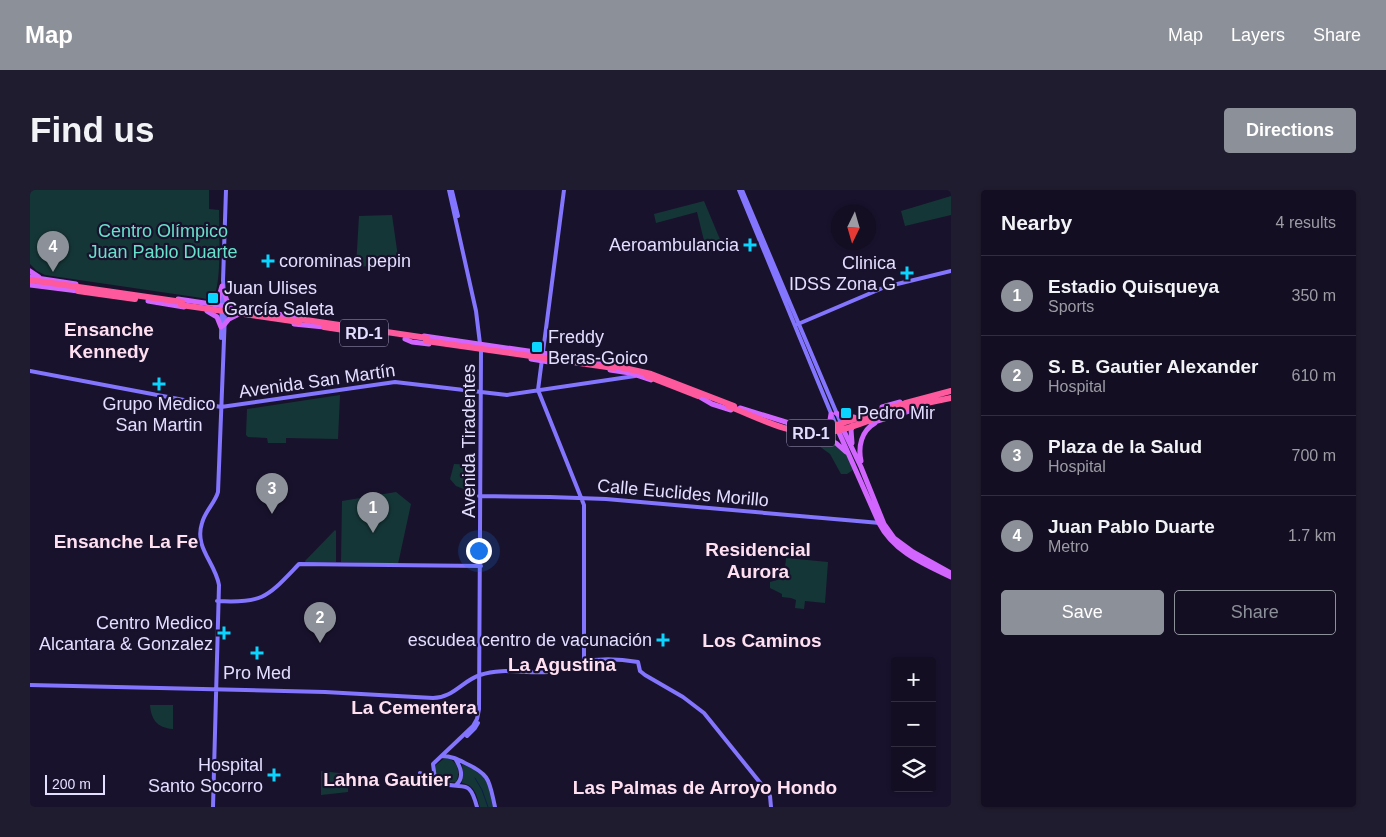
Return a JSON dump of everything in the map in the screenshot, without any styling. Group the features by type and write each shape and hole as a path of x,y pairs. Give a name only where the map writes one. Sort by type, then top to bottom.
{"highway":[{"name":"RD-1","path":"30,281 86,288 148,299"},
{"name":"RD-1","path":"30,281 78,291 181,303 299,321 324,327 426,339 614,367 642,374 793,427 818,428 842,423 951,394"},
{"name":"RD-1","path":"299,321 314,321 404,337"},
{"name":"RD-1","path":"614,367 646,376 786,428 814,433 839,430 909,404 935,400 951,394"}],"main road":[{"path":"210,304 218,300 223,279 226,190"},
{"name":"Avenida Tiradentes","path":"443,756 473,726 477,719 480,675 482,352 476,303 450,190"},
{"path":"564,190 540,390 582,498 584,510 584,661"},
{"path":"740,190 834,414 862,467 887,537 902,551 951,577"},
{"path":"30,271 44,279"},
{"path":"797,324 885,287 951,271"},
{"name":"RD-1","path":"30,281 44,279 77,284 86,288"},
{"path":"223,279 223,306"},
{"name":"RD-1","path":"30,281 44,287 78,291"},
{"path":"213,807 218,603 215,577 201,552 197,533 200,521 216,491 223,313 222,286"},
{"path":"30,290 44,287"},
{"path":"224,292 228,303 245,309"},
{"name":"RD-1","path":"148,299 160,297 200,302 314,321"},
{"name":"RD-1","path":"148,299 200,310 324,327"},
{"path":"200,302 215,306 216,308 214,310 200,310"},
{"path":"245,309 232,308 230,310 231,313 246,316"},
{"path":"206,310 217,317 222,326"},
{"path":"222,326 229,319 238,315"},
{"name":"RD-1","path":"404,337 411,334 616,364 658,382"},
{"name":"RD-1","path":"404,337 412,342 642,374"},
{"path":"458,348 472,349 475,347 474,344 459,341"},
{"path":"502,355 487,349 489,347 499,349 503,347"},
{"path":"521,358 535,358 538,356 535,353 522,350"},
{"path":"565,364 550,358 552,356 566,356"},
{"name":"Avenida San Martín","path":"30,371 220,406 395,382 507,395 642,374"},
{"name":"RD-1","path":"740,408 790,423 841,428 856,419 892,404 951,394"},
{"name":"RD-1","path":"700,397 712,404 772,426 806,436 818,436 841,428 902,413 951,394"},
{"path":"841,428 856,419 909,404"},
{"path":"862,467 860,445 868,428 902,413"},
{"path":"834,414 856,419"},
{"path":"825,425 834,414"},
{"path":"815,426 823,428 822,434 818,436"},
{"path":"841,428 851,459 882,524 902,546 951,572"},
{"path":"806,436 826,439 836,443 845,450 851,459"},
{"name":"Calle Euclides Morillo","path":"481,496 582,498 882,524"},
{"path":"218,603 241,603 263,597 274,590 299,564 480,566"},
{"path":"30,685 325,692 442,698 480,675 507,670 550,672 584,661 638,662 640,671 645,676 683,697 704,713 766,790 770,796 771,807"},
{"name":"Avenida Tiradentes","path":"435,779 433,764 453,749 475,728 480,720 482,705 480,675"},
{"path":"453,749 452,754 461,774 460,782 456,785"},
{"path":"443,756 455,758 479,769 486,775 495,807"},
{"path":"420,773 446,784 463,785 470,789 477,807"}],"green space":[{"name":"Centro Olímpico Juan Pablo Duarte","path":"30,190 209,190 209,209 219,210 219,269 218,282 213,297 206,299 45,275 37,271 30,264"},
{"path":"951,196 951,215 905,226 901,211"},
{"path":"704,201 724,249 707,253 697,212 656,223 654,214"},
{"path":"392,215 399,264 356,267 359,216"},
{"path":"340,395 338,439 286,438 286,443 268,443 267,438 248,437 246,435 247,409"},
{"path":"804,438 820,439 835,445 848,455 853,470 847,474 841,474 830,454 815,443"},
{"path":"454,464 475,465 475,486 466,490 456,486 450,479"},
{"path":"396,492 411,504 398,564 341,562 342,501"},
{"path":"335,530 336,562 306,563 305,561"},
{"path":"786,558 828,562 825,603 805,601 804,609 795,608 796,600 782,597 782,594 770,588 770,582 784,578"},
{"path":"150,705 173,705 173,729 163,727 156,722"},
{"path":"446,757 453,761 457,767 456,782 444,781 434,774 436,765"},
{"path":"462,764 482,773 488,785 493,807 480,807 473,789 462,783"},
{"path":"321,771 348,774 348,792 321,795"}],"waterway":[{"path":"475,778 488,807"}],"place":[{"name":"Aeroambulancia","path":"750,245"},
{"name":"corominas pepin","path":"268,261"},
{"name":"Juan Pablo Duarte","path":"53,272"},
{"name":"Clinica IDSS Zona G","path":"907,273"},
{"name":"Juan Ulises García Saleta","path":"213,298"},
{"name":"Freddy Beras-Goico","path":"537,347"},
{"name":"Grupo Medico San Martin","path":"159,384"},
{"name":"Pedro Mir","path":"846,413"},
{"name":"Plaza de la Salud","path":"272,514"},
{"name":"Estadio Quisqueya","path":"373,533"},
{"name":"Centro Medico Alcantara & Gonzalez","path":"224,633"},
{"name":"escudea centro de vacunación","path":"663,640"},
{"name":"S. B. Gautier Alexander","path":"320,643"},
{"name":"Pro Med","path":"257,653"},
{"name":"Hospital Santo Socorro","path":"274,775"}],"district":[{"name":"Ensanche Kennedy","path":"109,340"},
{"name":"Ensanche La Fe","path":"126,541"},
{"name":"Residencial Aurora","path":"758,560"},
{"name":"Los Caminos","path":"762,640"},
{"name":"La Agustina","path":"562,664"},
{"name":"La Cementera","path":"414,707"},
{"name":"Lahna Gautier","path":"387,779"},
{"name":"Las Palmas de Arroyo Hondo","path":"705,787"}]}
